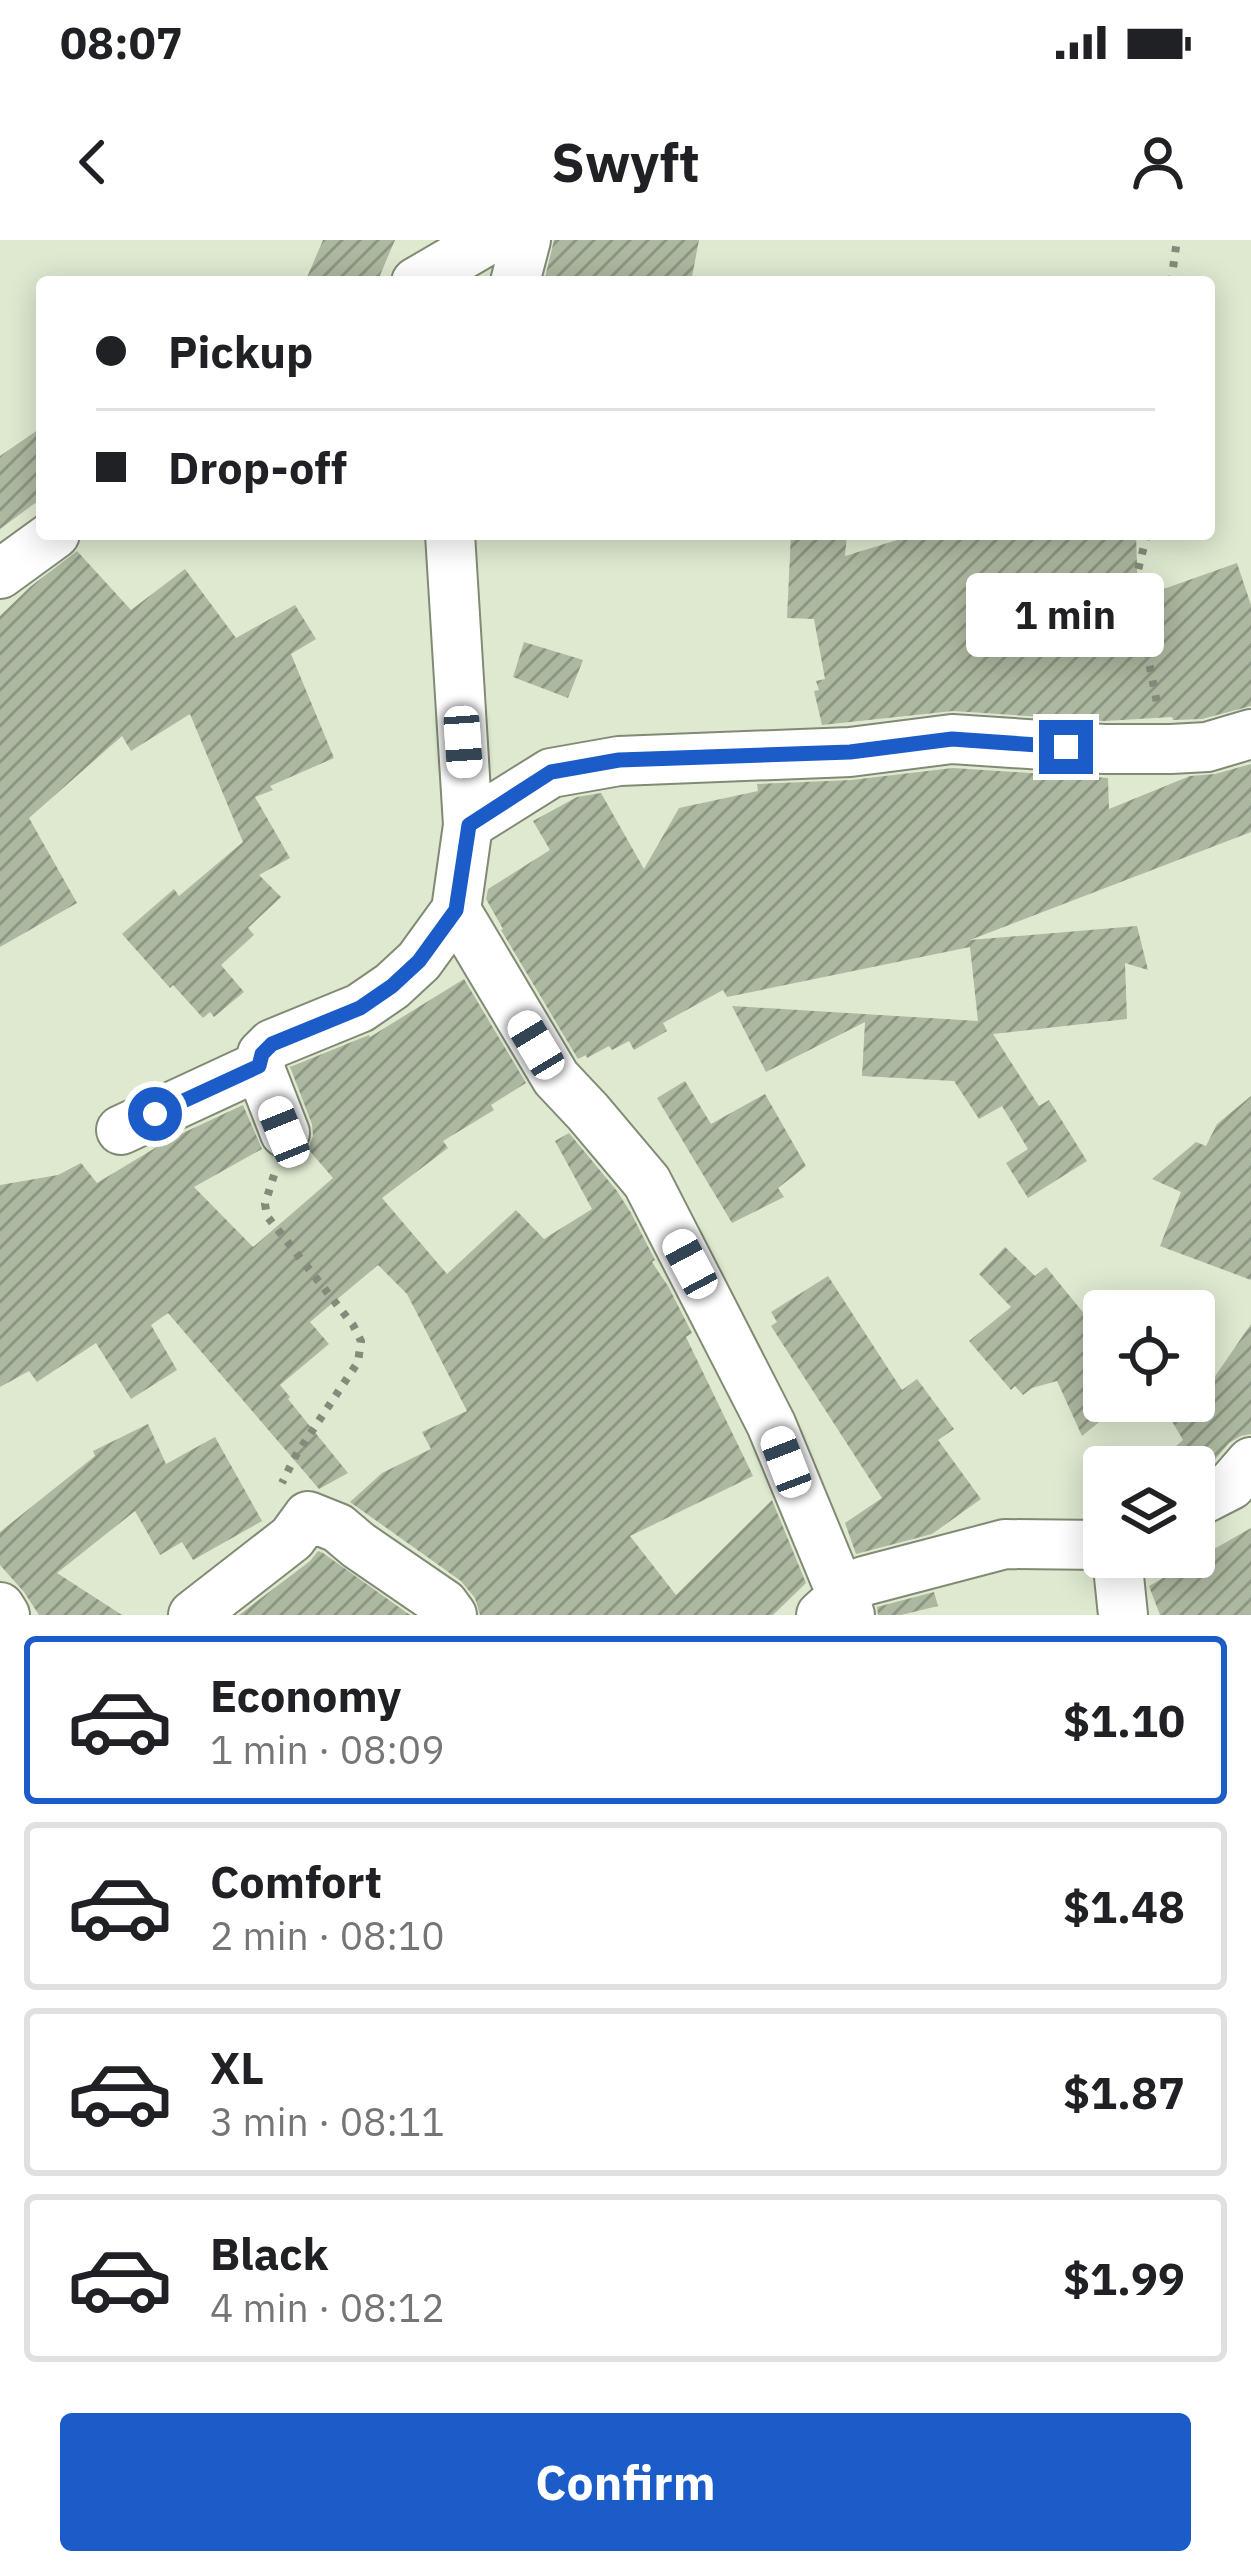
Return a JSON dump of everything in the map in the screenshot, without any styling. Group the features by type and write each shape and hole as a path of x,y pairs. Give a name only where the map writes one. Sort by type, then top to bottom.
{"street":[{"path":"426,276 488,240"},
{"path":"517,276 526,240"},
{"path":"0,574 47,540"},
{"path":"284,1132 259,1066 262,1054 272,1044 360,1008 392,986 419,961 456,910 469,825 450,540"},
{"path":"469,825 551,772 619,760 850,752 952,739 1171,749 1207,747 1251,734"},
{"path":"456,910 556,1078 647,1182 771,1424 838,1608 864,1581 878,1576 1005,1544 1083,1546"},
{"path":"121,1130 259,1066"},
{"path":"1215,1493 1231,1485 1251,1462"},
{"path":"194,1615 292,1538 308,1516 338,1528 444,1604 452,1615"},
{"path":"1119,1578 1123,1615"},
{"path":"0,1607 5,1615"}],"path":[{"path":"1172,276 1177,240"},
{"path":"1146,540 1134,586 1159,714 1171,749"},
{"path":"284,1132 267,1216 361,1340 358,1362 283,1477 283,1495 308,1516"}],"building":[{"path":"323,240 395,240 380,276 308,276"},
{"path":"554,240 699,240 692,276 545,276"},
{"path":"36,431 36,502 0,529 0,456"},
{"path":"791,540 846,540 845,556 897,540 1136,540 1138,598 1237,563 1251,605 1251,706 1202,719 1105,721 953,711 822,725 814,691 819,690 816,681 825,679 814,619 787,618"},
{"path":"77,551 131,610 185,569 236,638 295,605 316,639 291,654 334,758 255,797 290,858 259,875 281,897 248,928 254,935 221,965 244,992 214,1017 210,1012 203,1018 122,934 174,889 179,896 243,842 190,714 131,751 122,736 29,818 77,903 0,947 0,616"},
{"path":"524,642 583,660 568,698 513,677"},
{"path":"1251,764 1251,832 970,940 1137,926 1148,970 1125,963 1127,1019 993,1034 1039,1106 1049,1100 1087,1161 1028,1198 1006,1163 1028,1149 1002,1106 979,1119 954,1081 862,1076 865,1022 766,1072 732,1006 978,1021 970,947 727,997 723,990 663,1023 667,1031 634,1050 629,1041 578,1059 486,899 488,889 550,850 533,821 577,797 601,793 644,869 679,808 758,791 757,784 851,780 953,768 1108,778 1109,809 1190,776"},
{"path":"464,979 526,1083 491,1105 494,1110 443,1141 448,1148 382,1198 447,1274 516,1210 544,1239 592,1209 555,1141 569,1133 631,1213 692,1333 686,1337 753,1476 630,1536 676,1595 772,1500 806,1583 773,1615 480,1615 475,1598 461,1581 350,1502 382,1473 431,1449 422,1432 467,1411 407,1294 378,1265 310,1322 329,1344 280,1385 348,1473 319,1489 168,1313 151,1325 177,1370 131,1399 96,1343 37,1382 29,1371 0,1387 0,1185 58,1175 81,1163 97,1183 170,1139 243,1105 262,1149 194,1187 253,1247 333,1178 308,1149 312,1124 290,1067 370,1037"},
{"path":"685,1081 711,1124 765,1094 806,1166 778,1188 784,1197 732,1223 657,1098"},
{"path":"1251,1096 1251,1280 1160,1246 1181,1192 1152,1179 1196,1142 1206,1146 1217,1124"},
{"path":"1005,1247 1035,1276 1046,1267 1083,1312 1083,1422 1099,1422 1082,1436 1057,1381 1023,1395 1015,1386 1011,1390 969,1341 1011,1307 979,1274"},
{"path":"828,1276 902,1390 917,1379 954,1429 938,1440 981,1499 932,1534 856,1554 845,1523 882,1498 771,1326 777,1322 771,1312"},
{"path":"1251,1324 1251,1434 1229,1443 1215,1460 1215,1446 1176,1446 1183,1440 1172,1422 1215,1422 1215,1376"},
{"path":"148,1424 166,1464 215,1437 262,1521 193,1560 182,1542 160,1555 135,1511 57,1573 122,1615 39,1615 0,1565 0,1532 95,1456 93,1451"},
{"path":"1251,1528 1251,1615 1160,1615 1149,1586 1163,1578 1215,1578 1215,1548"},
{"path":"318,1551 323,1553 410,1615 239,1615"},
{"path":"934,1592 938,1606 878,1615 877,1607"}],"route":[{"path":"155,1114 259,1066 272,1044 360,1008 392,986 419,961 456,910 469,825 551,772 619,760 850,752 952,739 1066,747"}]}
